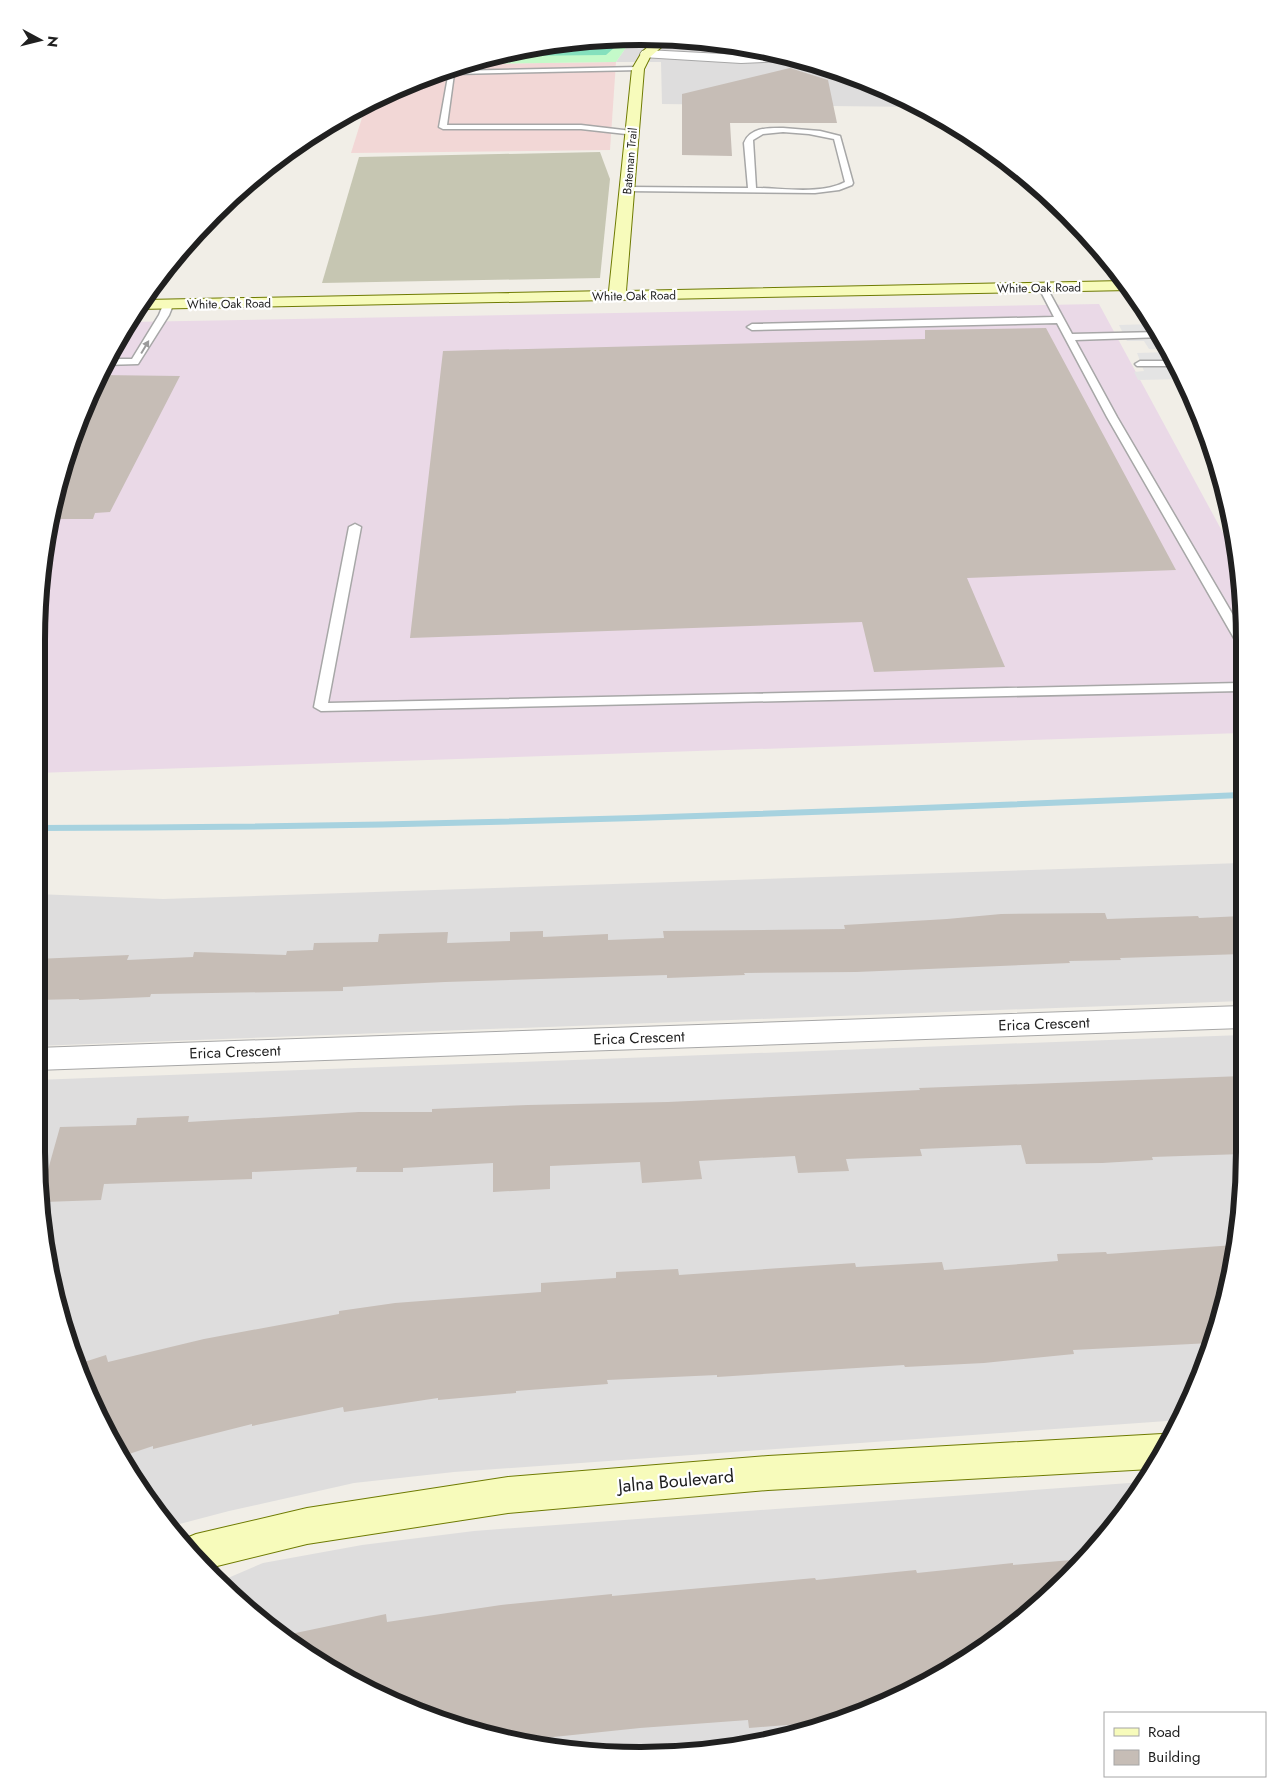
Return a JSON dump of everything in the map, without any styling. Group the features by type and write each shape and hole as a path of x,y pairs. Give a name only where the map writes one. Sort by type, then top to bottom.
{"street":[{"name":"Bateman Trail","path":"617,296 638,69 646,54 657,45"},
{"path":"646,54 768,59"},
{"name":"White Oak Road","path":"149,305 1119,286"},
{"name":"Erica Crescent","path":"45,1059 1236,1017"},
{"name":"Jalna Boulevard","path":"201,1553 307,1526 508,1495 768,1473 1154,1452"}],"lane":[{"path":"465,72 638,69"},
{"path":"450,77 443,127 581,127 632,133"},
{"path":"627,189 815,191 840,188 849,182 837,138 829,133 816,131 768,131 751,136 748,143 752,190"},
{"path":"1043,288 1117,425 1236,631"},
{"path":"114,362 136,362 168,305"},
{"path":"752,327 1060,320"},
{"path":"1070,337 1151,335"},
{"path":"1140,364 1168,364"},
{"path":"355,527 321,707 1236,688"}],"shaded area":[{"path":"630,45 679,46 757,56 795,65 832,77 905,107 662,104 661,62 616,62"},
{"path":"616,62 610,150 351,153 363,114 413,90 492,64"},
{"path":"600,152 610,179 600,278 322,283 359,157"},
{"path":"1099,304 1228,542 1235,602 1236,733 45,773 46,602 56,524 65,486 90,413 106,377 138,322"},
{"path":"1145,324 1159,349 1149,349 1144,341 1127,341 1119,325"},
{"path":"1161,352 1176,379 1138,380 1134,372 1144,371 1137,353"},
{"path":"1236,863 1236,1001 45,1046 45,894 163,899"},
{"path":"1236,1035 1236,1152 1231,1229 1225,1268 1216,1306 1191,1379 1172,1421 454,1472 354,1483 177,1525 145,1482 106,1415 90,1379 65,1306 56,1268 46,1190 45,1080"},
{"path":"1136,1483 1113,1514 1062,1573 1003,1624 971,1647 904,1686 868,1702 795,1727 757,1736 718,1742 679,1746 602,1746 524,1736 486,1727 449,1715 377,1686 310,1647 278,1624 226,1579 263,1563 362,1545 474,1531"}],"green space":[{"path":"630,45 616,62 492,64 563,50"},
{"path":"617,46 606,55 526,56 563,50"}],"building":[{"path":"790,68 828,80 837,123 730,123 732,156 682,155 682,94"},
{"path":"1046,328 1176,570 967,578 1005,667 874,672 862,622 410,638 443,351 925,339 925,330"},
{"path":"107,375 180,376 110,512 95,513 93,519 57,519 77,449 90,413"},
{"path":"1105,913 1107,919 1236,916 1236,954 1120,958 1121,960 1069,961 1070,963 856,972 744,973 745,975 667,978 667,975 445,982 343,987 343,991 151,994 150,997 45,1000 45,959 129,955 127,960 193,957 194,952 286,955 287,951 313,950 314,943 378,942 379,934 448,932 447,943 510,941 510,932 543,931 543,937 608,934 608,940 664,938 663,931 845,929 844,925 1001,914"},
{"path":"1236,1076 1236,1154 1152,1157 1153,1160 1102,1163 1026,1164 1021,1145 920,1149 922,1156 846,1159 849,1171 798,1173 795,1156 699,1161 702,1179 642,1183 640,1162 550,1166 550,1189 493,1192 493,1163 403,1168 403,1172 356,1172 357,1167 252,1172 252,1179 104,1184 101,1200 47,1202 46,1194 49,1184 46,1184 46,1178 60,1127 136,1125 137,1118 189,1116 188,1122 359,1112 432,1112 432,1109 668,1102 920,1090 919,1088"},
{"path":"1228,1245 1216,1306 1204,1343 1073,1350 1074,1354 984,1363 905,1367 904,1365 717,1377 717,1375 607,1380 608,1384 516,1391 516,1393 438,1400 438,1398 344,1412 343,1407 252,1426 252,1424 153,1449 153,1446 128,1454 106,1415 84,1362 106,1355 108,1362 204,1339 339,1314 339,1311 395,1303 541,1292 541,1283 616,1278 616,1272 678,1269 679,1275 855,1263 856,1267 942,1262 944,1270 1058,1261 1057,1254 1106,1252 1107,1254"},
{"path":"1074,1560 1033,1599 971,1647 904,1686 868,1702 806,1724 749,1728 748,1720 640,1728 540,1738 524,1736 486,1727 413,1702 377,1686 343,1667 292,1634 386,1614 387,1622 501,1605 612,1594 612,1596 815,1578 816,1580 916,1570 917,1573 1013,1563 1013,1565"}],"waterway":[{"path":"45,828 337,826 639,819 1236,795"}]}
